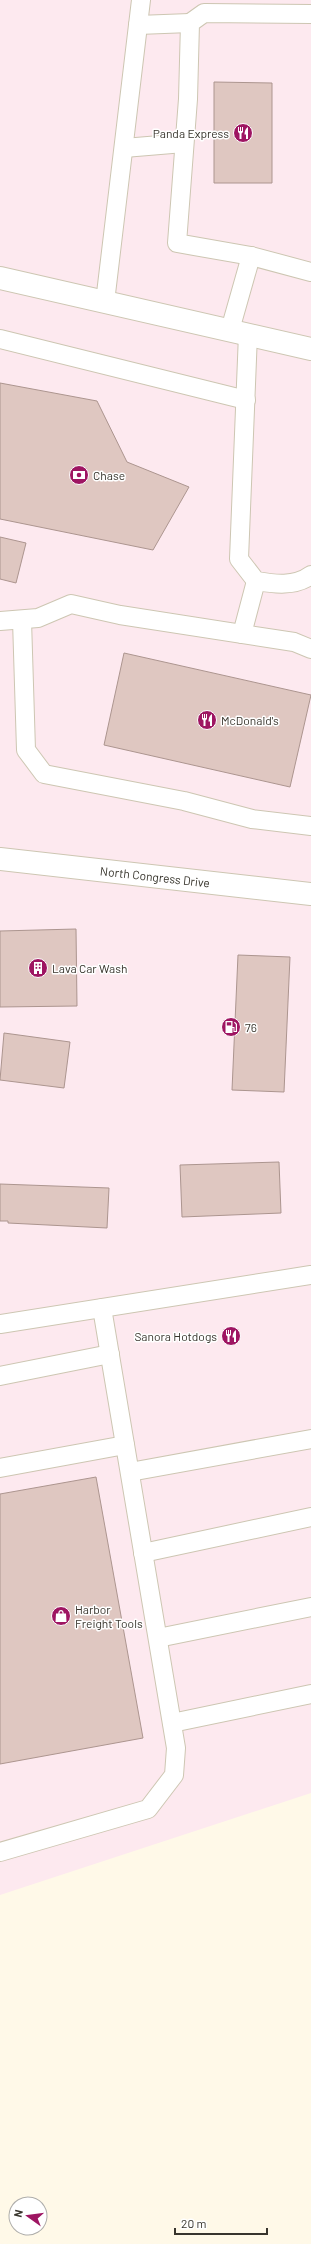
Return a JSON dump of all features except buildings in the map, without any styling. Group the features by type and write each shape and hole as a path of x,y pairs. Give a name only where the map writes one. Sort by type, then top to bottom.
{"street":[{"path":"0,278 311,349"},
{"name":"North Congress Drive","path":"0,859 311,894"}],"lane":[{"path":"105,302 141,0"},
{"path":"138,25 190,24 204,13 311,14"},
{"path":"190,24 177,243 251,256 311,272"},
{"path":"124,148 184,143"},
{"path":"251,256 239,332 246,400 239,559 256,581 279,585 306,579 311,575"},
{"path":"0,339 246,400"},
{"path":"242,634 256,581"},
{"path":"0,621 38,618 71,604 120,615 294,642 311,649"},
{"path":"22,620 26,750 44,774 184,801 252,819 311,826"},
{"path":"0,1324 311,1275"},
{"path":"0,1852 148,1809 174,1775 176,1748 102,1308"},
{"path":"0,1376 110,1354"},
{"path":"130,1472 311,1439"},
{"path":"0,1468 125,1445"},
{"path":"144,1553 311,1517"},
{"path":"158,1638 311,1607"},
{"path":"172,1723 311,1694"}],"shaded area":[{"path":"0,0 311,0 311,1793 0,1895"}],"place":[{"name":"Panda Express","path":"243,133"},
{"name":"Chase","path":"79,475"},
{"name":"McDonald's","path":"207,720"},
{"name":"Lava Car Wash","path":"38,968"},
{"name":"76","path":"231,1027"},
{"name":"Sanora Hotdogs","path":"231,1336"},
{"name":"Harbor Freight Tools","path":"61,1616"}]}
